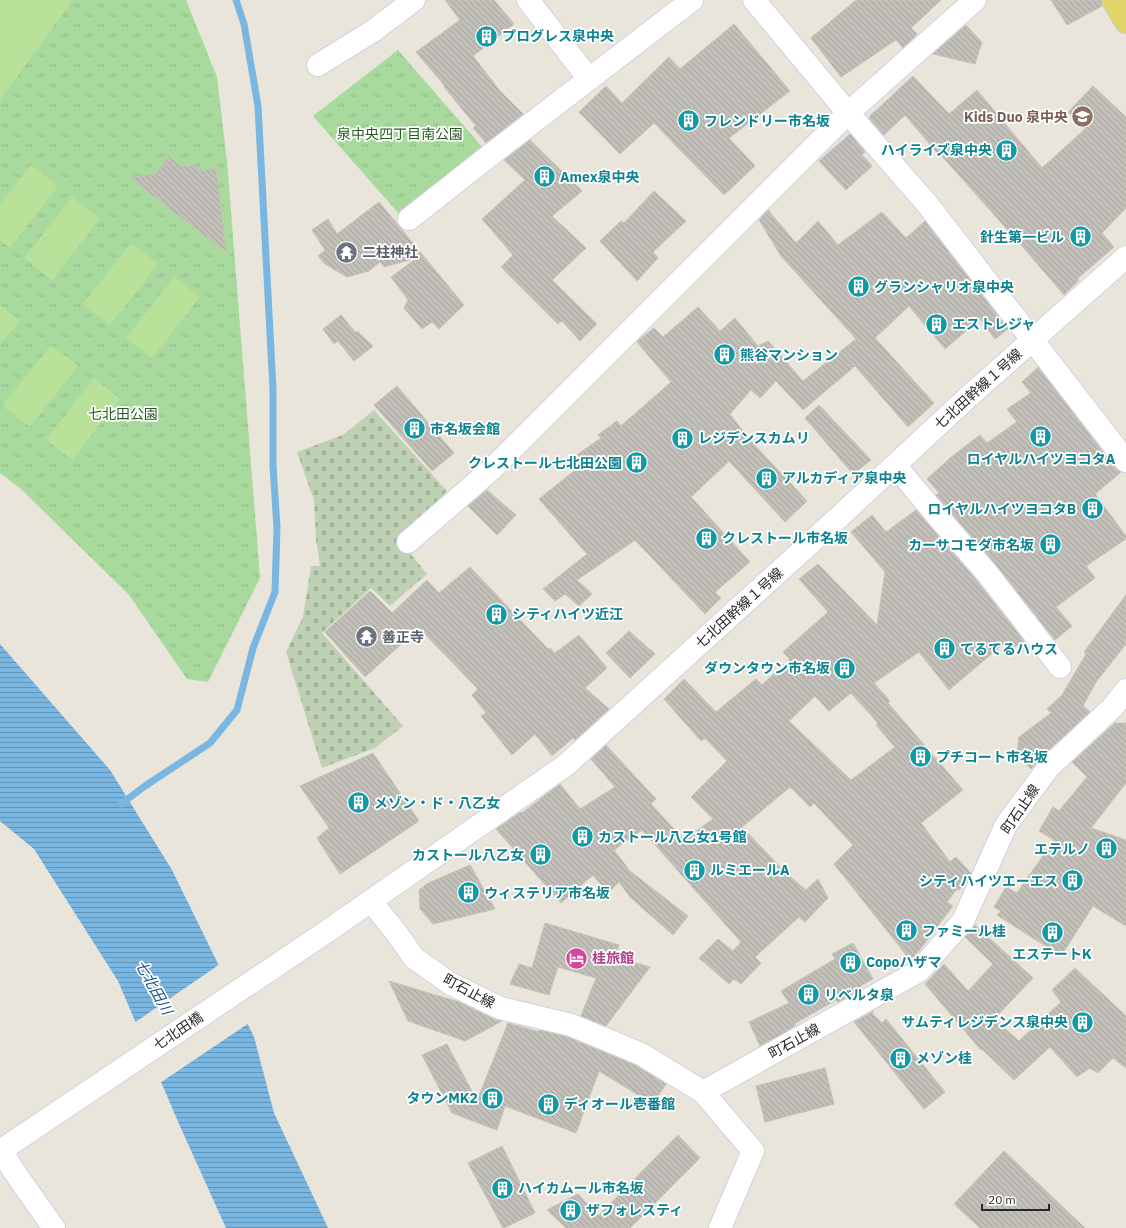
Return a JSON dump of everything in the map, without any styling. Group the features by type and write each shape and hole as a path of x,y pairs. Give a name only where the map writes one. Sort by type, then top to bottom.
{"main road":[{"path":"1113,0 1126,22"}],"street":[{"path":"318,65 373,31 414,0"},
{"path":"528,0 589,79"},
{"path":"409,219 692,0"},
{"path":"754,0 848,113 928,205 1126,461"},
{"path":"408,542 493,468 848,113 969,2"},
{"name":"七北田幹線１号線","path":"328,930 566,765 1126,257"},
{"path":"895,465 938,518 987,573 1060,667"},
{"name":"町石止線","path":"371,900 414,958 451,984 500,1008 571,1025 641,1054 703,1092 919,971 963,921 1006,825 1027,796 1049,767 1113,707 1126,690"},
{"name":"七北田橋","path":"0,1150 28,1133 328,930"},
{"path":"703,1092 753,1151 720,1228"},
{"path":"0,1150 54,1228"}],"green space":[{"name":"七北田公園","path":"0,0 186,0 217,77 227,161 260,578 208,682 187,679 129,595 21,489 0,473"},
{"path":"0,0 72,1 0,100"},
{"name":"泉中央四丁目南公園","path":"398,50 483,148 399,214 313,116"},
{"path":"31,165 58,186 10,248 0,240 0,204"},
{"path":"72,197 100,219 52,280 24,258"},
{"path":"131,243 158,264 110,325 83,304"},
{"path":"174,277 200,297 152,358 126,338"},
{"path":"0,305 20,320 0,345"},
{"path":"51,345 78,366 30,427 2,406"},
{"path":"94,378 120,399 72,460 46,440"},
{"path":"374,410 447,491 399,540 427,574 390,606 371,588 322,633 403,726 375,748 322,768 286,652 303,617 311,566 320,566 316,539 314,500 297,452 343,435"}],"water":[{"name":"七北田川","path":"0,644 110,770 172,870 254,1037 274,1113 328,1228 226,1228 179,1124 118,981 34,849 0,821"}],"pier":[{"path":"220,964 249,1023 160,1083 134,1023"}],"building":[{"path":"445,0 494,0 514,24 473,56 500,91 523,114 486,143 473,128 476,126 416,52 460,20"},
{"path":"856,0 941,0 911,28 917,34 903,48 896,40 841,77 811,38"},
{"path":"1051,0 1101,0 1102,6 1067,25"},
{"path":"734,24 790,91 729,138 755,166 724,195 654,123 620,154 579,112 606,86 622,103 669,57 680,69"},
{"path":"966,25 982,42 975,64 933,54"},
{"path":"913,76 949,114 977,90 1042,168 1085,129 1068,112 1093,86 1126,117 1126,208 1102,233 1114,247 1077,279 1079,280 1064,295 905,115 884,135 869,118"},
{"path":"850,134 865,152 862,155 872,166 846,190 819,161"},
{"path":"530,140 582,191 552,216 586,248 552,280 597,324 580,341 562,321 558,324 501,267 513,255 482,219 525,180 504,160"},
{"path":"169,156 181,167 195,165 200,171 216,168 226,252 130,178 156,174"},
{"path":"654,191 686,221 653,252 658,258 637,281 600,241 621,221 624,223"},
{"path":"379,202 464,305 439,329 432,322 422,329 404,308 408,300 391,277 417,258 384,267 380,262 369,271 347,277 325,264 318,256 325,250 312,230 328,219 337,234"},
{"path":"768,210 796,243 818,221 838,245 882,212 906,238 925,221 1008,329 995,339 980,319 945,349 909,306 875,338 934,403 908,427 855,366 803,410 776,381 760,398 751,390 730,414 748,438 807,501 785,522 729,461 691,497 750,562 715,592 721,598 705,614 635,540 577,580 592,594 579,606 565,594 555,601 543,589 587,554 539,499 583,464 577,455 601,438 598,435 617,421 621,426 671,382 637,342 641,338 654,328 663,337 698,307 720,331 735,318 758,346 768,341 803,381 856,339 781,256 759,220"},
{"path":"341,315 356,333 357,331 373,346 354,361 338,341 334,344 323,329"},
{"path":"1038,367 1116,469 1121,472 1095,494 1126,536 1126,539 1086,566 1095,578 1056,607 1072,626 1055,640 996,565 936,495 939,493 927,479 950,458 980,435 987,443 1017,422 1007,409 1031,393 1022,382"},
{"name":"市名坂会館","path":"397,386 454,453 432,471 374,405"},
{"path":"819,405 871,460 853,474 805,418"},
{"path":"487,490 516,515 497,535 468,506"},
{"path":"916,510 977,581 1024,641 1014,647 1008,640 949,690 919,652 874,683 890,701 888,703 963,790 921,823 950,862 956,857 971,873 966,883 959,890 957,889 947,902 953,906 911,961 834,864 853,845 814,803 810,807 790,787 742,827 787,874 806,890 818,879 828,898 805,922 799,917 755,957 761,963 741,984 734,979 729,984 699,958 718,939 733,951 741,942 642,830 614,850 630,871 688,916 673,935 630,897 619,882 608,893 593,875 561,903 496,829 521,812 522,813 560,784 580,809 615,787 591,759 606,745 656,799 651,804 684,840 713,819 691,797 727,761 705,738 701,741 664,699 684,679 716,712 756,679 762,685 790,659 783,652 828,612 799,579 818,564 877,625 885,572 851,532 872,515 886,532","holes":["851,693 878,723 876,725 895,747 851,780 789,721 815,696 829,711"]},
{"path":"470,567 549,650 550,648 555,653 579,635 607,668 585,688 609,709 575,740 573,738 552,756 535,734 512,755 481,716 486,713 472,695 478,689 419,628 365,677 325,632 370,591 392,613 427,580 439,593"},
{"path":"1126,595 1126,644 1096,682 1083,706 1090,712 1040,758 1031,769 1017,755 1019,737 1051,713 1047,709 1062,695 1086,654 1084,652"},
{"path":"629,631 655,654 630,678 606,653"},
{"path":"1115,723 1126,723 1126,783 1091,828 1126,840 1126,926 1093,906 1061,956 997,915 1001,911 994,907 1006,887 1017,893 1054,840 1039,831 1053,807 1059,811 1087,777 1072,762"},
{"name":"メゾン・ド・八乙女","path":"373,753 419,821 340,874 317,838 329,828 300,786"},
{"path":"470,865 495,909 433,924 420,909 419,890 428,883"},
{"name":"桂旅館","path":"545,923 619,945 615,957 650,967 606,1026 581,1016 596,978 558,967 549,995 510,984 519,964 532,968"},
{"path":"975,925 1033,978 994,1019 1019,1041 1061,1002 1052,990 1075,968 1126,1016 1126,1068 1113,1058 1098,1073 1090,1068 1077,1077 1050,1047 1014,1080 982,1049 981,1050 925,984 944,964 968,991 993,964 965,937"},
{"path":"853,943 873,979 860,986 862,989 838,1002 836,1000 794,1024 796,1025 760,1046 749,1022 789,1003 781,991 835,959 832,954"},
{"path":"389,981 459,1002 494,1019 502,1021 465,1041 408,1021"},
{"name":"メゾン桂","path":"874,1011 872,1013 882,1023 886,1019 945,1092 924,1109 854,1022"},
{"path":"508,1023 539,1032 539,1030 567,1037 635,1065 666,1084 653,1104 599,1071 576,1133 505,1106 497,1130 452,1113 422,1055 447,1044 477,1101"},
{"path":"825,1068 834,1104 765,1122 756,1086"},
{"path":"678,1135 700,1158 630,1228 566,1228 547,1210 578,1194 598,1216"},
{"name":"ハイカムール市名坂","path":"502,1146 535,1213 504,1228 468,1163"},
{"path":"1004,1151 1085,1228 980,1228 954,1204"}],"waterway":[{"path":"121,804 145,786 210,743 237,710 253,648 275,592 277,528 273,465 273,389 258,106 244,24 236,0"}],"place":[{"name":"プログレス泉中央","path":"486,36"},
{"name":"Kids Duo 泉中央","path":"1083,117"},
{"name":"フレンドリー市名坂","path":"689,121"},
{"name":"ハイライズ泉中央","path":"1007,150"},
{"name":"Amex泉中央","path":"545,177"},
{"name":"針生第一ビル","path":"1080,237"},
{"name":"二柱神社","path":"346,252"},
{"name":"グランシャリオ泉中央","path":"859,287"},
{"name":"エストレジャ","path":"937,324"},
{"name":"熊谷マンション","path":"724,355"},
{"name":"市名坂会館","path":"414,429"},
{"name":"ロイヤルハイツヨコタA","path":"1041,437"},
{"name":"レジデンスカムリ","path":"682,438"},
{"name":"クレストール七北田公園","path":"637,463"},
{"name":"アルカディア泉中央","path":"766,478"},
{"name":"ロイヤルハイツヨコタB","path":"1092,509"},
{"name":"クレストール市名坂","path":"706,538"},
{"name":"カーサコモダ市名坂","path":"1050,545"},
{"name":"シティハイツ近江","path":"497,614"},
{"name":"善正寺","path":"366,637"},
{"name":"てるてるハウス","path":"945,649"},
{"name":"ダウンタウン市名坂","path":"845,668"},
{"name":"プチコート市名坂","path":"920,757"},
{"name":"メゾン・ド・八乙女","path":"359,803"},
{"name":"カストール八乙女1号館","path":"582,837"},
{"name":"エテルノ","path":"1106,849"},
{"name":"カストール八乙女","path":"540,855"},
{"name":"ルミエールA","path":"694,870"},
{"name":"シティハイツエーエス","path":"1073,881"},
{"name":"ウィステリア市名坂","path":"468,893"},
{"name":"ファミール桂","path":"907,931"},
{"name":"エステートK","path":"1052,932"},
{"name":"桂旅館","path":"577,958"},
{"name":"Copoハザマ","path":"850,962"},
{"name":"リベルタ泉","path":"809,995"},
{"name":"サムティレジデンス泉中央","path":"1083,1022"},
{"name":"メゾン桂","path":"900,1058"},
{"name":"タウンMK2","path":"493,1098"},
{"name":"ディオール壱番館","path":"549,1104"},
{"name":"ハイカムール市名坂","path":"502,1188"},
{"name":"ザフォレスティ","path":"571,1210"}]}
